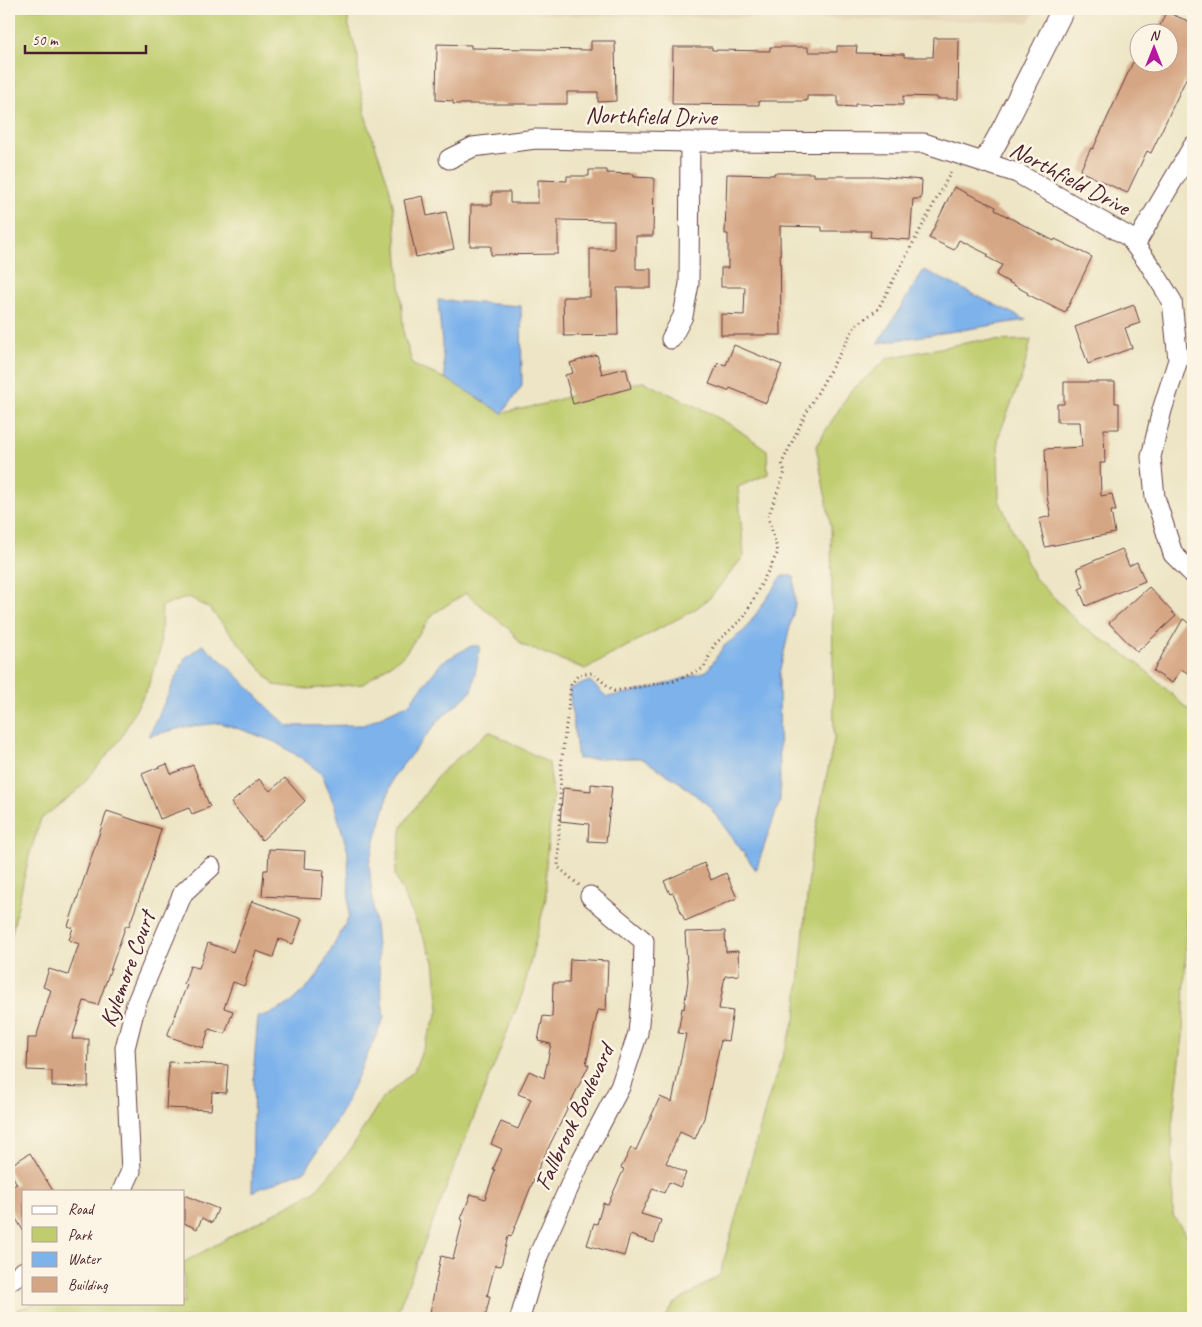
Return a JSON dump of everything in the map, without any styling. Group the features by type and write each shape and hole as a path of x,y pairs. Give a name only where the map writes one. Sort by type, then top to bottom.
{"street":[{"path":"985,162 1063,9"},
{"name":"Northfield Drive","path":"449,159 473,147 536,139 924,143 1018,173 1129,237 1151,267 1172,301 1178,360 1162,410 1151,457 1155,497 1173,554 1193,574"},
{"path":"671,339 683,316 688,284 690,142"},
{"path":"1135,245 1193,146"},
{"name":"Kylemore Court","path":"122,1190 131,1172 126,1048 136,1004 183,893 211,867"},
{"name":"Fallbrook Boulevard","path":"520,1318 538,1256 580,1163 620,1087 638,1033 643,982 644,941 590,896"},
{"path":"9,1280 22,1273"}],"path":[{"path":"590,896 558,867 561,766 571,685 578,675 592,673 614,691 674,681 704,668 714,645 744,618 778,552 768,517 785,472 782,463 805,415 854,326 878,308 960,154"}],"shaded area":[{"path":"510,9 1037,9 1028,22 558,15"}],"green space":[{"path":"9,9 347,9 349,27 358,56 358,76 367,121 389,186 394,210 404,336 413,365 451,381 502,413 544,404 598,387 644,382 733,426 767,450 768,474 738,487 744,556 710,598 694,610 585,669 522,645 509,629 466,593 433,614 404,655 363,684 308,689 274,685 210,609 189,597 162,606 160,650 148,687 119,741 78,790 41,819 29,856 9,946"},
{"path":"1031,340 1023,373 998,438 999,500 1034,577 1081,625 1140,665 1192,713 1193,719 1193,826 1189,852 1183,1036 1172,1126 1173,1215 1193,1246 1193,1318 665,1318 674,1304 720,1275 768,1099 796,1016 811,853 834,739 831,526 816,446 850,392 888,358 976,341"},
{"path":"489,731 549,763 553,796 546,861 546,898 523,992 395,1318 15,1318 18,1309 36,1304 185,1304 185,1261 315,1191 348,1153 381,1100 414,1071 439,1009 434,961 395,875 402,826 440,773"}],"water":[{"path":"924,270 1026,320 878,343"},
{"path":"438,300 521,306 522,386 502,413 445,378"},
{"path":"782,576 794,576 795,605 779,674 780,800 756,870 709,806 679,782 641,758 578,759 569,689 590,681 607,697 653,688 707,671 724,646 745,630"},
{"path":"202,645 225,664 288,726 363,725 409,704 442,662 471,646 480,646 472,691 439,720 393,777 369,863 384,1018 343,1109 306,1170 252,1192 254,1065 258,1016 266,1016 291,1003 316,978 349,917 348,852 335,807 322,774 275,742 220,723 186,727 149,736 185,658"}],"building":[{"path":"1166,12 1193,23 1193,64 1151,153 1147,151 1127,193 1080,171 1091,148 1093,149 1130,69 1130,72 1180,72 1180,22 1162,22"},
{"path":"934,38 959,38 958,99 903,96 903,105 855,104 855,107 838,106 838,96 807,96 807,101 759,101 759,105 672,104 673,47 712,47 712,50 770,51 770,47 808,47 808,52 837,52 837,46 857,46 856,53 904,54 904,57 933,57"},
{"path":"591,41 615,41 616,101 598,102 598,92 567,92 567,104 453,104 453,101 436,100 437,44 471,45 471,48 591,50"},
{"path":"589,170 607,170 607,173 634,174 634,177 654,178 653,236 636,236 636,269 651,269 651,288 617,288 618,335 564,336 563,297 590,297 590,249 614,249 614,221 558,220 558,254 491,255 491,246 470,246 471,205 492,205 492,192 510,192 510,203 538,203 538,180 567,181 567,176 589,176"},
{"path":"774,173 813,173 813,176 875,176 922,180 921,199 913,199 910,240 870,237 871,231 822,231 822,227 780,226 781,335 721,335 721,314 744,315 745,287 721,287 721,268 728,268 728,234 725,234 727,174 774,175"},
{"path":"954,187 996,207 995,210 1054,241 1055,239 1092,257 1065,313 1027,294 996,275 1002,265 987,257 989,255 959,240 954,250 929,238"},
{"path":"423,196 427,216 446,212 454,249 416,257 404,200"},
{"path":"1134,305 1140,323 1125,328 1132,348 1088,364 1075,327"},
{"path":"734,345 782,365 766,403 730,388 728,391 709,384 718,363 726,365"},
{"path":"597,355 602,374 626,368 631,388 573,404 565,375 573,373 570,363"},
{"path":"1064,382 1115,382 1115,403 1119,403 1119,429 1104,429 1105,463 1100,463 1101,496 1112,494 1116,511 1111,511 1115,533 1045,547 1039,519 1051,516 1047,497 1045,449 1082,447 1080,422 1057,422 1057,404 1064,404"},
{"path":"1122,549 1129,566 1137,562 1145,581 1086,606 1079,589 1084,587 1077,568"},
{"path":"1149,587 1176,616 1137,652 1109,623"},
{"path":"1183,619 1193,625 1193,676 1181,669 1172,683 1153,671"},
{"path":"167,764 171,774 193,765 210,807 192,814 189,808 160,819 142,774"},
{"path":"285,778 305,801 262,840 231,803 259,779 270,791"},
{"path":"591,784 612,786 606,842 588,841 589,824 560,821 563,788 591,791"},
{"path":"107,811 161,829 148,874 129,926 126,925 98,1005 84,1001 72,1039 89,1039 88,1087 52,1086 52,1071 27,1070 28,1038 36,1038 51,990 43,987 49,969 68,975 79,944 69,940 73,928 68,926"},
{"path":"269,849 305,851 304,868 324,870 322,899 262,896 264,870 268,870"},
{"path":"704,863 711,880 726,873 737,898 685,921 673,893 670,894 664,881"},
{"path":"252,901 302,919 293,944 279,939 273,957 256,951 244,986 233,982 224,1008 233,1011 225,1034 209,1029 203,1048 167,1036 187,985 184,984 190,966 199,968 208,943 233,952"},
{"path":"725,931 726,952 738,951 739,975 725,976 719,1009 733,1011 728,1041 721,1040 704,1118 695,1139 680,1132 666,1163 686,1173 680,1187 669,1182 664,1193 653,1188 641,1214 661,1220 654,1243 630,1235 624,1256 587,1245 594,1223 597,1224 603,1203 608,1204 624,1169 621,1168 631,1148 636,1150 660,1097 672,1102 686,1034 678,1033 688,981 685,932"},
{"path":"570,959 608,961 606,1011 598,1010 586,1064 589,1065 538,1169 511,1237 508,1236 501,1266 495,1265 487,1296 490,1296 485,1318 429,1318 441,1256 453,1259 463,1220 461,1219 471,1194 485,1199 495,1170 493,1169 502,1149 491,1144 501,1122 518,1129 531,1099 518,1094 529,1071 544,1078 551,1044 538,1041 543,1016 552,1017 553,983 569,983"},
{"path":"169,1062 228,1065 226,1093 212,1092 211,1110 166,1108"},
{"path":"30,1153 52,1190 22,1190 22,1229 9,1207 9,1188 17,1184 9,1170 9,1166"},
{"path":"185,1195 218,1209 212,1223 202,1218 197,1229 185,1223"}]}
